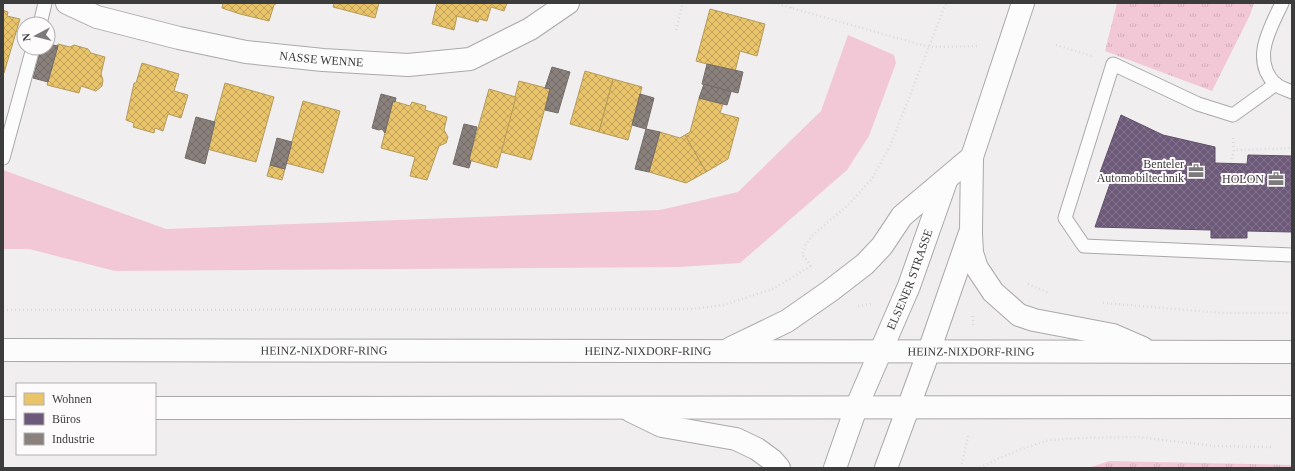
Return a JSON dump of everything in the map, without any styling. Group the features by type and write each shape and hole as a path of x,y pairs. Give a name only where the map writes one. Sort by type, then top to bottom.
{"main road":[{"name":"NASSE WENNE","path":"67,3 97,17 179,38 246,52 323,60 408,65 470,59 530,29 568,3"},
{"name":"ELSENER STRASSE","path":"886,468 971,230 972,157 1023,3"},
{"name":"ELSENER STRASSE","path":"835,468 856,408 909,286 946,181 972,157"},
{"path":"727,350 787,321 842,282 865,264 878,251 902,216 946,181"},
{"path":"971,230 972,253 977,268 993,292 1019,315 1034,320 1113,335 1150,352"},
{"name":"HEINZ-NIXDORF-RING","path":"3,350 1292,352"},
{"path":"156,408 906,409 1292,407"},
{"path":"3,408 16,408"},
{"path":"626,408 662,426 736,439 757,449 772,460 779,468"}],"lane":[{"path":"42,16 45,3"},
{"path":"1282,3 1264,42 1264,64 1276,84 1292,92"},
{"path":"3,158 31,56"},
{"path":"1276,84 1232,114 1198,104 1113,64 1065,218 1084,246 1292,255"}],"path":[{"path":"676,30 683,3"},
{"path":"774,3 929,46 1008,46"},
{"path":"791,8 792,3"},
{"path":"3,310 692,309 723,305 773,289 811,266 802,254 806,244 848,205 872,179 890,146 946,3"},
{"path":"1056,45 1113,64"},
{"path":"1231,163 1234,150 1233,133"},
{"path":"1234,150 1292,148"},
{"path":"1023,281 1051,294"},
{"path":"1098,302 1222,313 1292,313"},
{"path":"960,468 968,433"},
{"path":"980,468 997,459 1042,443 1082,438 1138,437 1215,446 1271,447"}],"green space":[{"path":"1117,3 1254,3 1250,15 1212,91 1105,51"},
{"path":"848,35 894,55 896,63 869,136 847,170 740,263 679,267 115,271 29,249 3,249 3,170 166,229 660,210 738,192 821,111"},
{"path":"1109,461 1292,465 1292,468 1088,468"}],"building: Wohnen":[{"path":"223,3 277,3 274,5 269,21 222,8"},
{"path":"334,3 379,3 375,18 333,7"},
{"path":"437,3 507,3 504,11 491,7 487,21 479,19 478,22 457,16 454,30 432,24"},
{"path":"710,9 765,24 757,56 740,51 735,72 696,61"},
{"path":"3,10 8,12 7,16 16,18 16,32 4,73"},
{"path":"58,44 70,47 74,45 88,49 91,53 105,57 101,74 103,80 102,86 96,91 81,86 79,93 47,85"},
{"path":"142,63 179,74 174,91 188,95 181,118 168,114 163,131 155,128 154,133 133,127 134,123 126,120 134,83 136,83"},
{"path":"585,71 613,79 599,132 570,124"},
{"path":"613,79 642,87 628,140 599,132"},
{"path":"519,81 550,89 531,160 501,152"},
{"path":"225,83 274,97 256,162 207,149"},
{"path":"489,89 516,97 497,168 469,160"},
{"path":"699,98 723,104 720,113 739,118 728,159 706,172 685,135 690,132"},
{"path":"303,101 340,111 323,173 286,163"},
{"path":"393,101 410,106 412,102 426,106 425,110 447,117 444,130 448,137 446,143 439,146 427,180 410,176 415,157 381,148"},
{"path":"660,132 680,138 685,135 706,172 686,183 649,172"},
{"path":"270,165 285,169 282,180 267,176"}],"building: Büros":[{"name":"Benteler Automobiltechnik","path":"1121,115 1163,135 1215,147 1215,163 1247,164 1248,155 1292,156 1292,232 1247,231 1247,238 1211,238 1211,230 1095,227 1112,178 1098,178"}],"building: Industrie":[{"path":"39,56 55,56 48,82 33,78"},
{"path":"707,64 743,72 738,93 702,84"},
{"path":"552,67 570,72 558,113 545,110 550,89 545,88"},
{"path":"704,84 731,92 727,105 699,98"},
{"path":"381,94 396,98 395,102 393,101 385,133 382,129 379,130 372,128"},
{"path":"640,94 654,98 646,129 632,125"},
{"path":"196,117 215,122 205,164 185,158"},
{"path":"464,124 477,127 469,160 471,161 469,168 453,164"},
{"path":"646,129 660,132 649,172 635,169"},
{"path":"277,138 292,142 285,169 270,165"}],"place":[{"name":"Benteler Automobiltechnik","path":"1196,171"},
{"name":"HOLON","path":"1276,179"}]}
